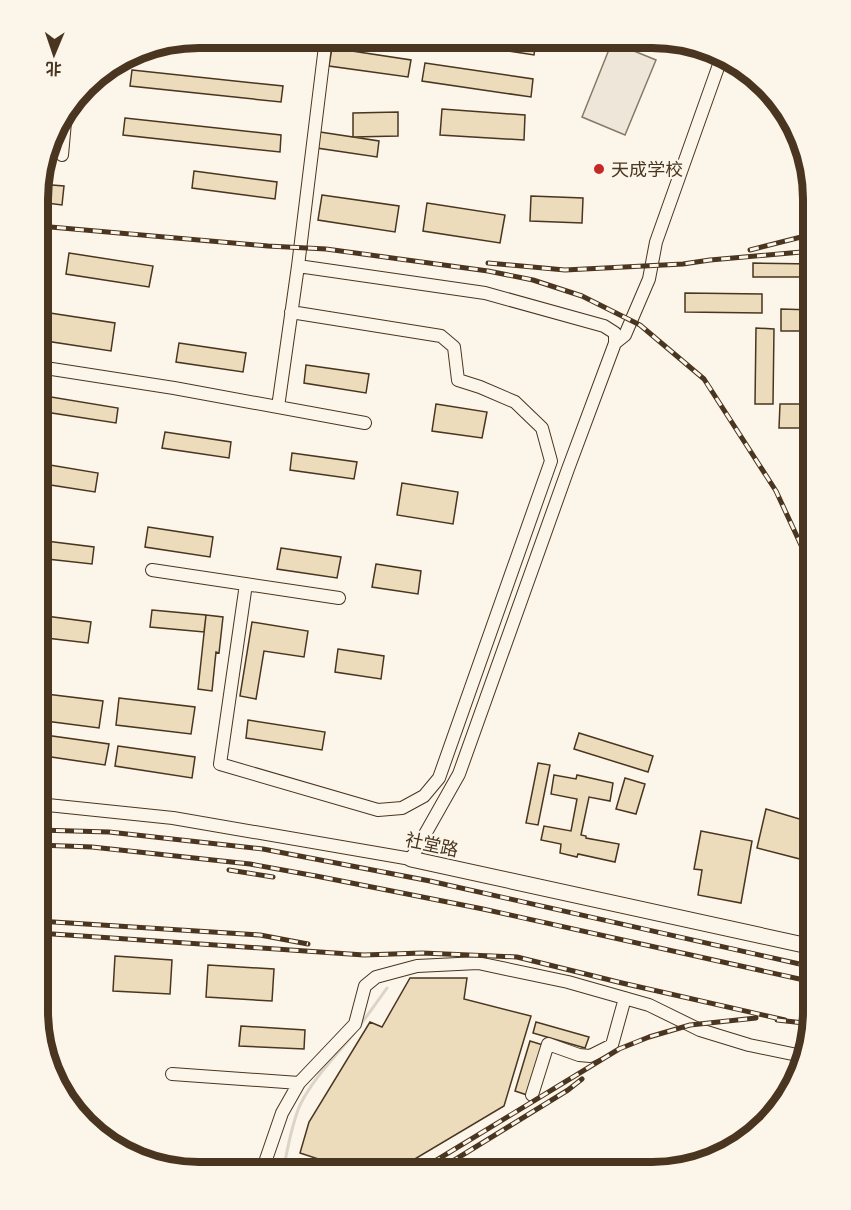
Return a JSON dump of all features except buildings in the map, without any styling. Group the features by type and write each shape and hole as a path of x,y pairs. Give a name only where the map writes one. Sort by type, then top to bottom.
{"main road":[{"name":"社堂路","path":"411,859 803,945"}],"street":[{"path":"278,407 325,48"},
{"path":"615,343 625,335 649,279 656,242 720,64"},
{"path":"62,155 64,132"},
{"path":"298,266 484,293 604,326 615,333 615,343 459,774 411,859"},
{"path":"246,584 220,765 378,810 402,807 424,796 439,778 551,460 542,428 515,402 458,380 454,347 441,336 291,312"},
{"path":"48,368 174,388 365,423"},
{"path":"152,570 339,598"},
{"name":"社堂路","path":"48,805 173,818 411,859"},
{"path":"265,1162 282,1113 299,1083 355,1024 365,986 376,976 417,966 478,963 568,982 649,1005 700,1030 749,1045 796,1055"},
{"path":"532,1095 548,1044 579,1055 590,1056 612,1045 625,998"},
{"path":"172,1074 299,1083"}],"shaded area":[{"path":"610,48 627,48 656,60 625,135 582,117"}],"waterway":[{"path":"359,1027 387,988"},
{"path":"285,1162 292,1127 301,1103 319,1075 355,1032"}],"railway":[{"path":"48,227 326,249 488,271 533,280 582,296 640,325 704,379 776,491 803,549"},
{"path":"750,250 803,237"},
{"path":"488,263 565,270 683,264 803,252"},
{"path":"48,830 109,832 263,849 430,881 803,965"},
{"path":"48,845 92,847 250,864 483,909 803,980"},
{"path":"229,870 273,877"},
{"path":"48,922 260,935 308,944"},
{"path":"48,934 364,955 422,953 517,957 785,1020"},
{"path":"433,1162 619,1049 690,1025 756,1018"},
{"path":"777,1020 803,1023"},
{"path":"451,1162 582,1079"}],"place":[{"name":"天成学校","path":"599,169"}]}
